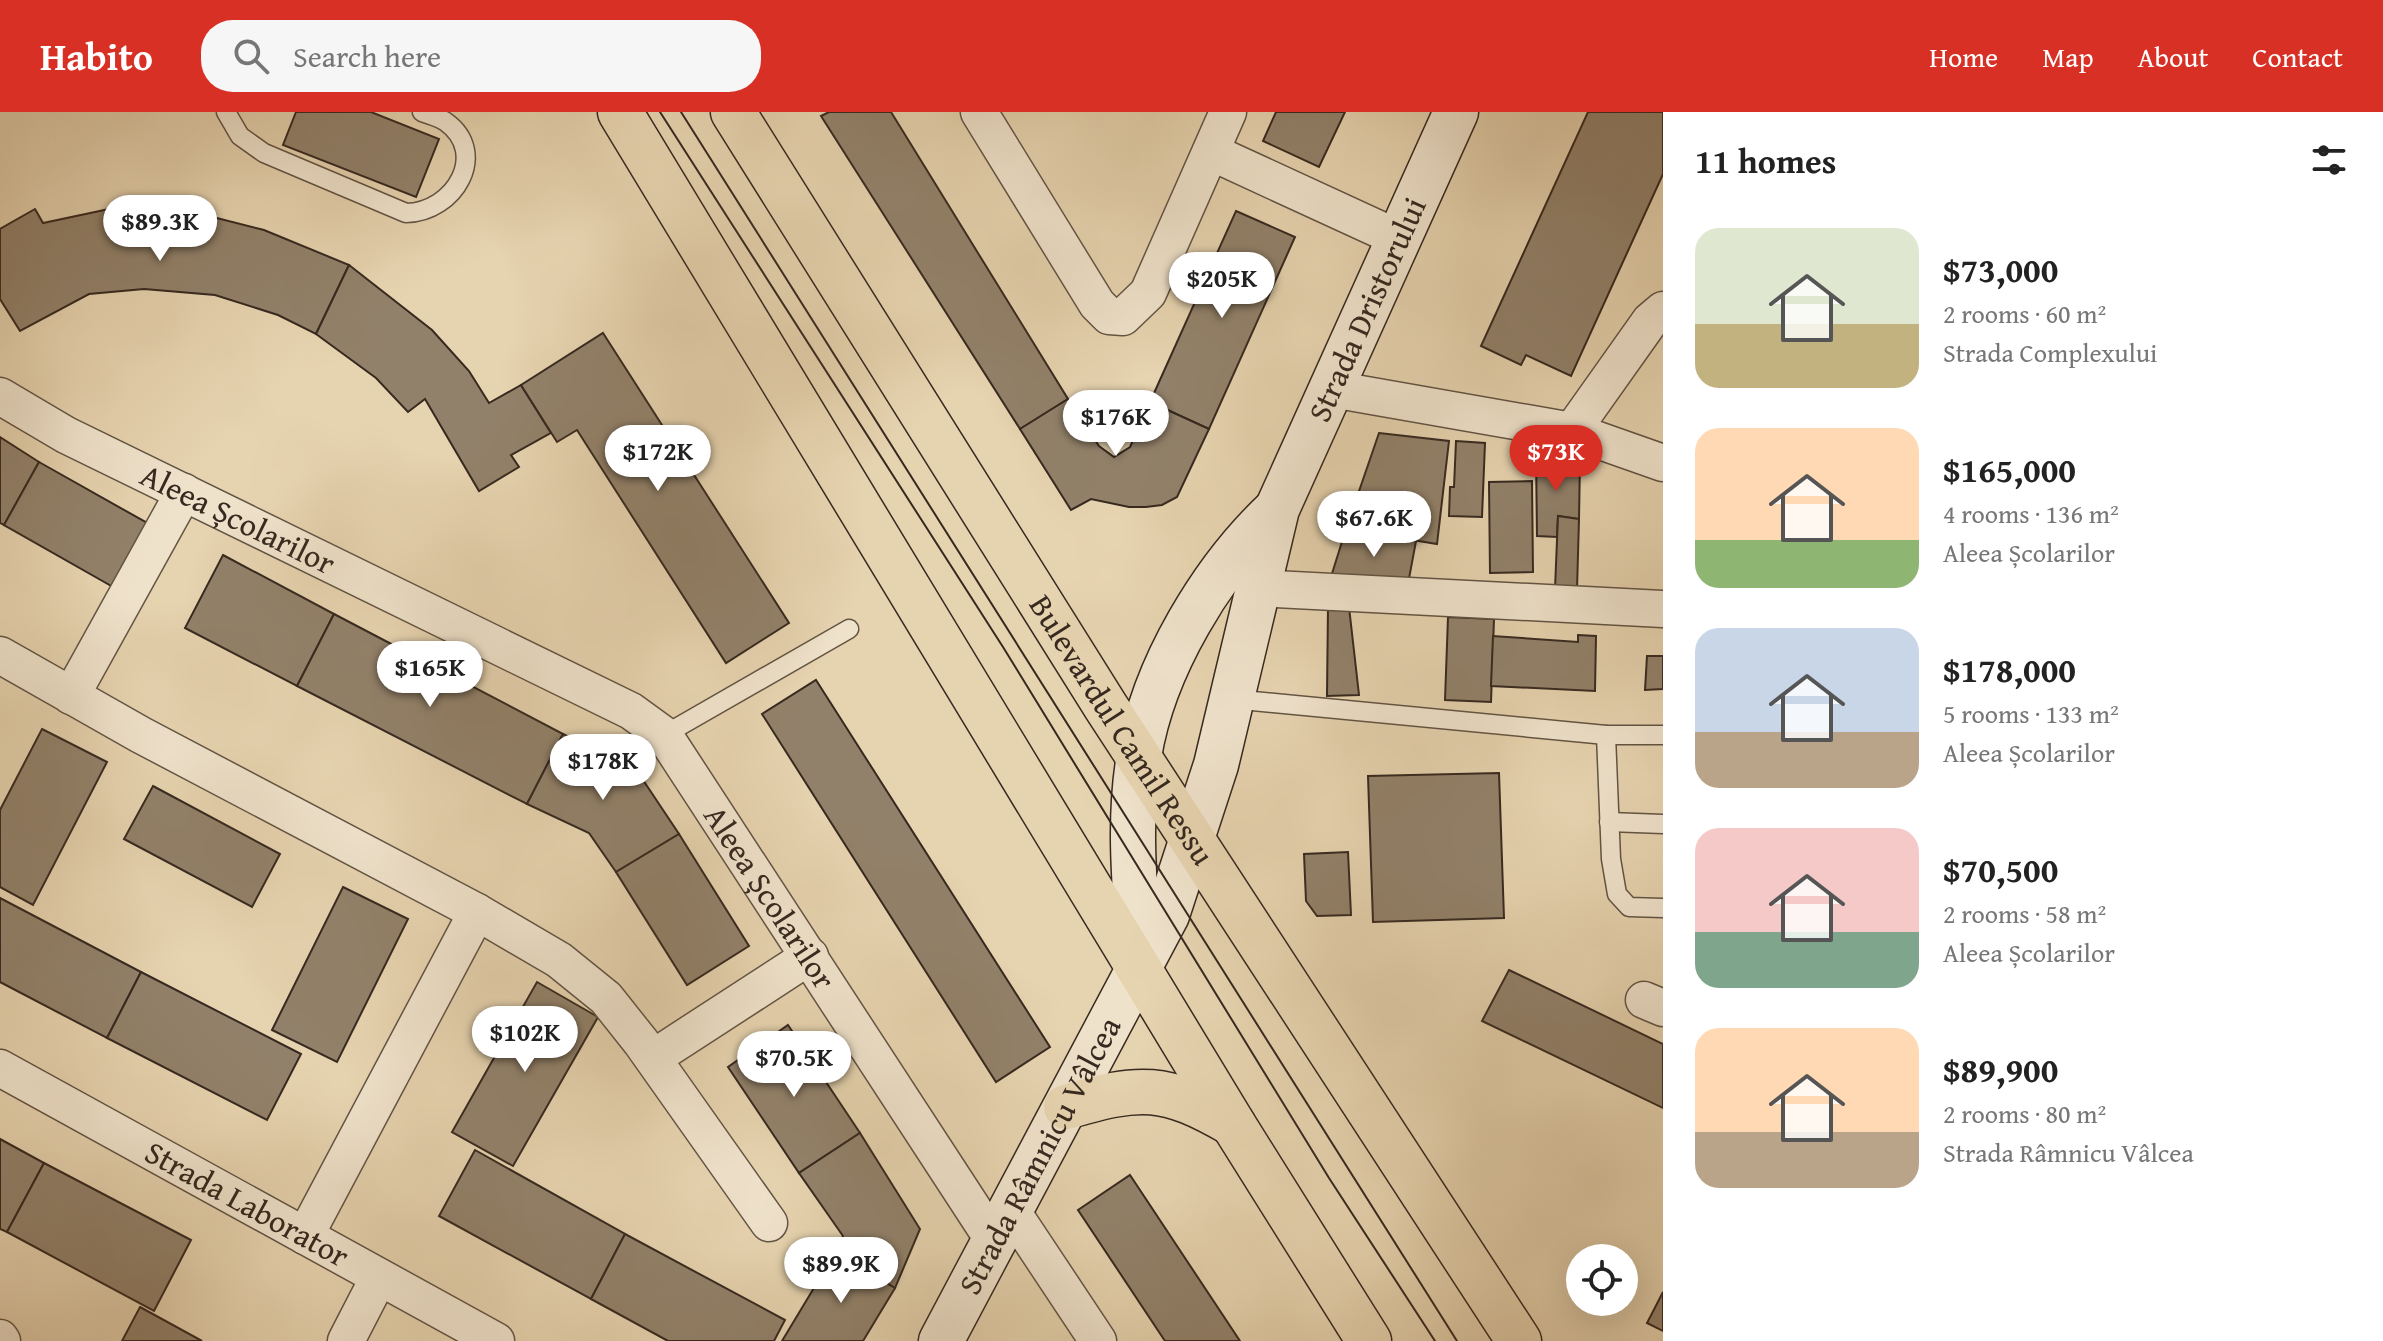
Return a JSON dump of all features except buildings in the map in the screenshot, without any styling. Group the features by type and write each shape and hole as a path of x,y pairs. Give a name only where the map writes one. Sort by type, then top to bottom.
{"main road":[{"path":"620,112 1233,1124 1369,1341"},
{"name":"Bulevardul Camil Ressu","path":"739,114 1192,840 1519,1341"},
{"path":"1066,1107 1106,1095 1147,1090 1196,1102 1233,1124"}],"street":[{"path":"979,112 1097,304 1109,316 1123,317 1148,293 1228,112"},
{"name":"Strada Dristorului","path":"1140,971 1167,915 1192,840 1232,699 1277,509 1456,112"},
{"path":"1211,152 1400,239"},
{"path":"1572,431 1650,321 1663,310"},
{"path":"1332,389 1572,431 1663,463"},
{"name":"Aleea Școlarilor","path":"0,396 66,435 631,711 664,735 810,956 1002,1226 1098,1341"},
{"path":"71,696 184,492"},
{"name":"Strada Dristorului","path":"1140,971 1133,860 1139,756 1155,694 1219,575 1244,540 1277,509"},
{"path":"1257,588 1663,609"},
{"path":"0,655 71,696 477,912 559,960 606,998 653,1058 769,1223"},
{"path":"305,1236 477,912"},
{"path":"653,1058 810,956"},
{"name":"Strada Râmnicu Vâlcea","path":"941,1341 1140,971"},
{"name":"Strada Laborator","path":"0,1068 496,1341"},
{"path":"346,1341 379,1277"}],"lane":[{"path":"226,112 240,136 264,153 406,213 423,213 440,206 454,192 465,156 461,139 446,122 422,112"},
{"path":"664,735 849,629"},
{"path":"1232,699 1606,735 1663,735"},
{"path":"1606,735 1609,822 1617,894 1629,907 1663,908"},
{"path":"1609,822 1663,824"}],"tram line":[{"path":"660,112 1003,647 1329,1178 1435,1341"},
{"path":"681,112 1457,1341"}]}
